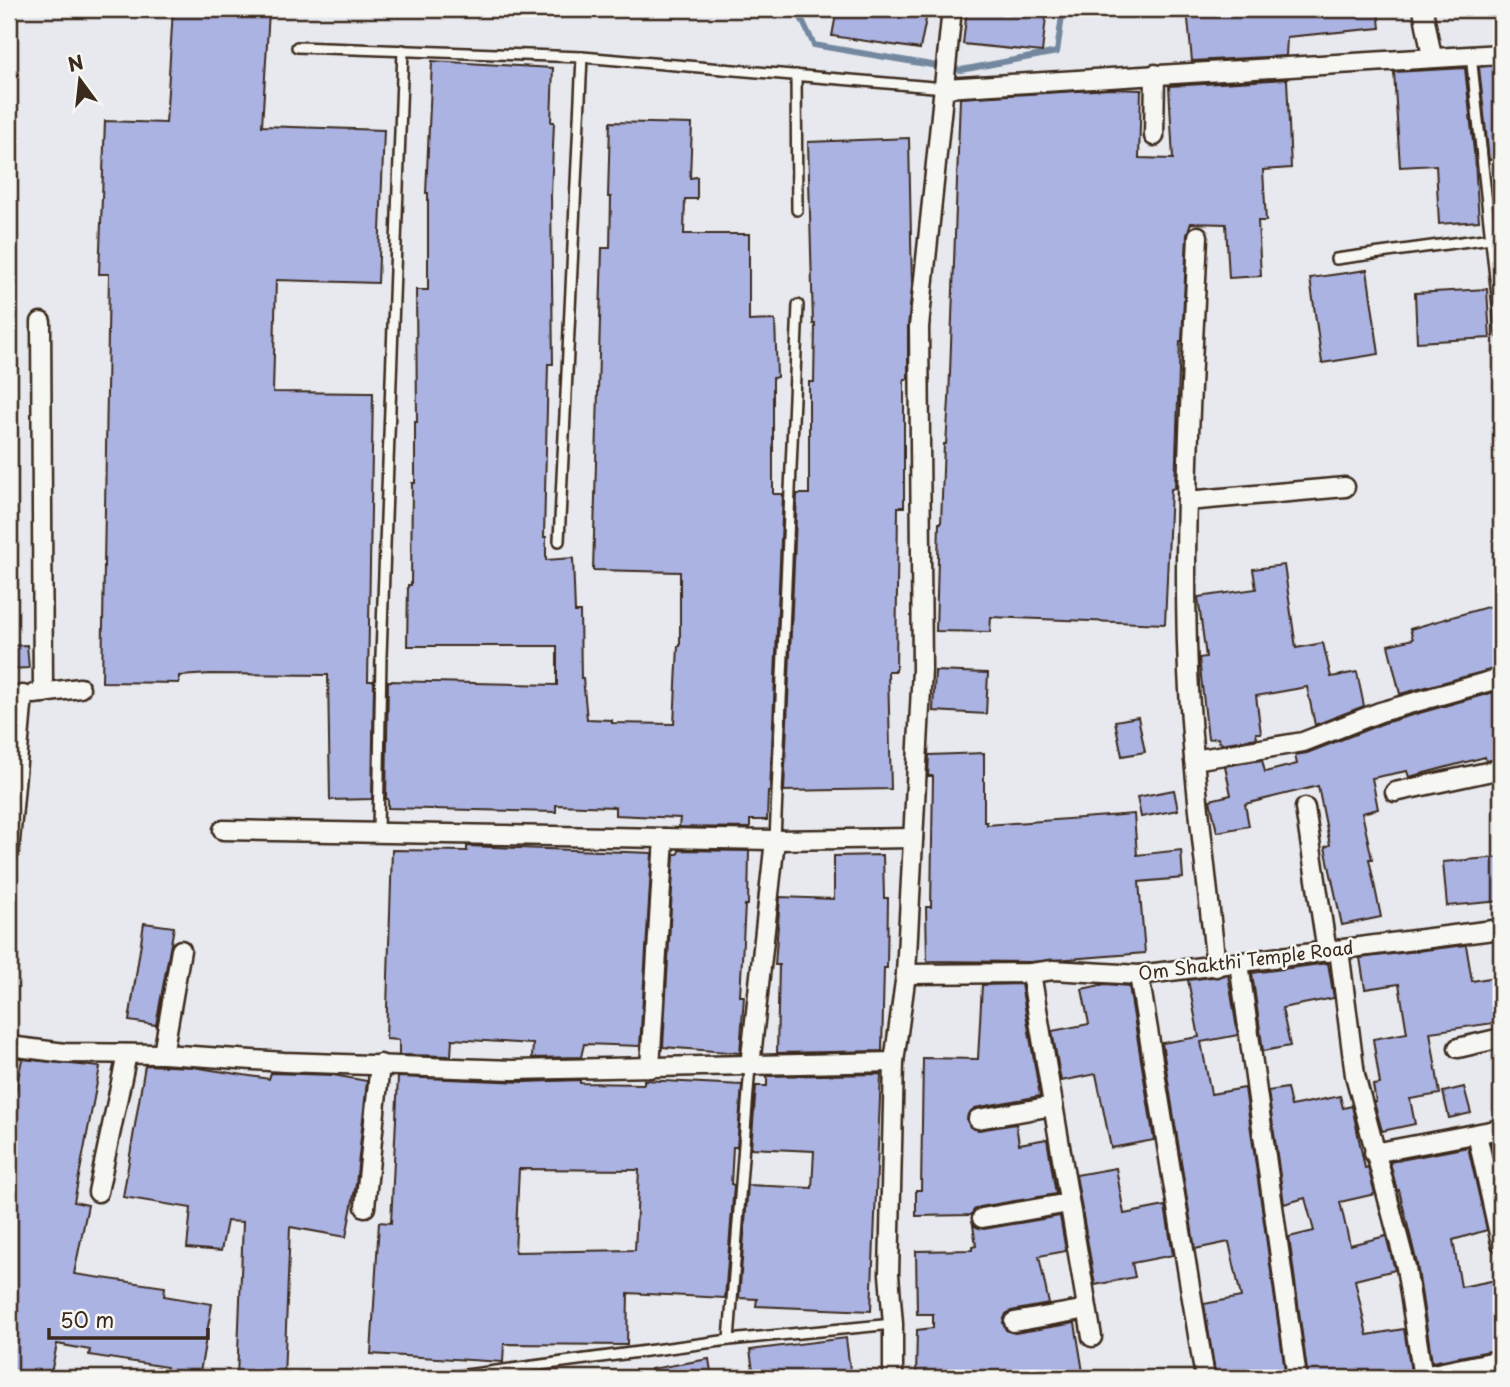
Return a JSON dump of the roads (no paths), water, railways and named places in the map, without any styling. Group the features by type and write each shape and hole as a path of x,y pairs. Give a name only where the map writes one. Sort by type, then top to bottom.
{"street":[{"path":"893,1378 889,1274 894,1062 906,974 922,668 919,327 952,9"},
{"path":"1423,9 1432,57"},
{"path":"946,83 1501,54"},
{"path":"1154,136 1155,74"},
{"path":"1198,236 1187,501 1187,645 1194,760 1216,967"},
{"path":"41,322 43,693"},
{"path":"1187,501 1345,487"},
{"path":"1194,760 1303,742 1380,712 1501,678"},
{"path":"9,852 16,695 79,688"},
{"path":"1395,792 1501,769"},
{"path":"1305,808 1355,1075 1406,1267 1423,1377 1501,1360"},
{"path":"223,830 775,840 913,838"},
{"path":"650,1068 664,838"},
{"path":"750,1066 775,840"},
{"name":"Om Shakthi Temple Road","path":"906,974 1031,973 1053,970 1139,975 1501,929"},
{"path":"163,1054 181,950"},
{"path":"1239,963 1297,1378"},
{"path":"1031,973 1092,1337"},
{"path":"1139,975 1205,1378"},
{"path":"1458,1048 1501,1038"},
{"path":"9,1046 65,1053 163,1054 284,1062 513,1070 894,1062"},
{"path":"98,1192 127,1054"},
{"path":"365,1207 380,1064"},
{"path":"978,1119 1053,1106"},
{"path":"1374,1153 1501,1129"},
{"path":"1477,1134 1501,1243"},
{"path":"982,1218 1069,1203"},
{"path":"1014,1322 1087,1309"}],"lane":[{"path":"297,47 582,57 796,75 946,83"},
{"path":"378,833 380,656 403,50"},
{"path":"1471,55 1501,333"},
{"path":"559,541 582,57"},
{"path":"796,75 797,211"},
{"path":"1336,259 1491,238"},
{"path":"775,840 798,305"},
{"path":"729,1340 750,1066"},
{"path":"443,1378 729,1340 893,1324"}],"waterway":[{"path":"797,9 814,45 961,70 1057,52 1063,9"}]}
